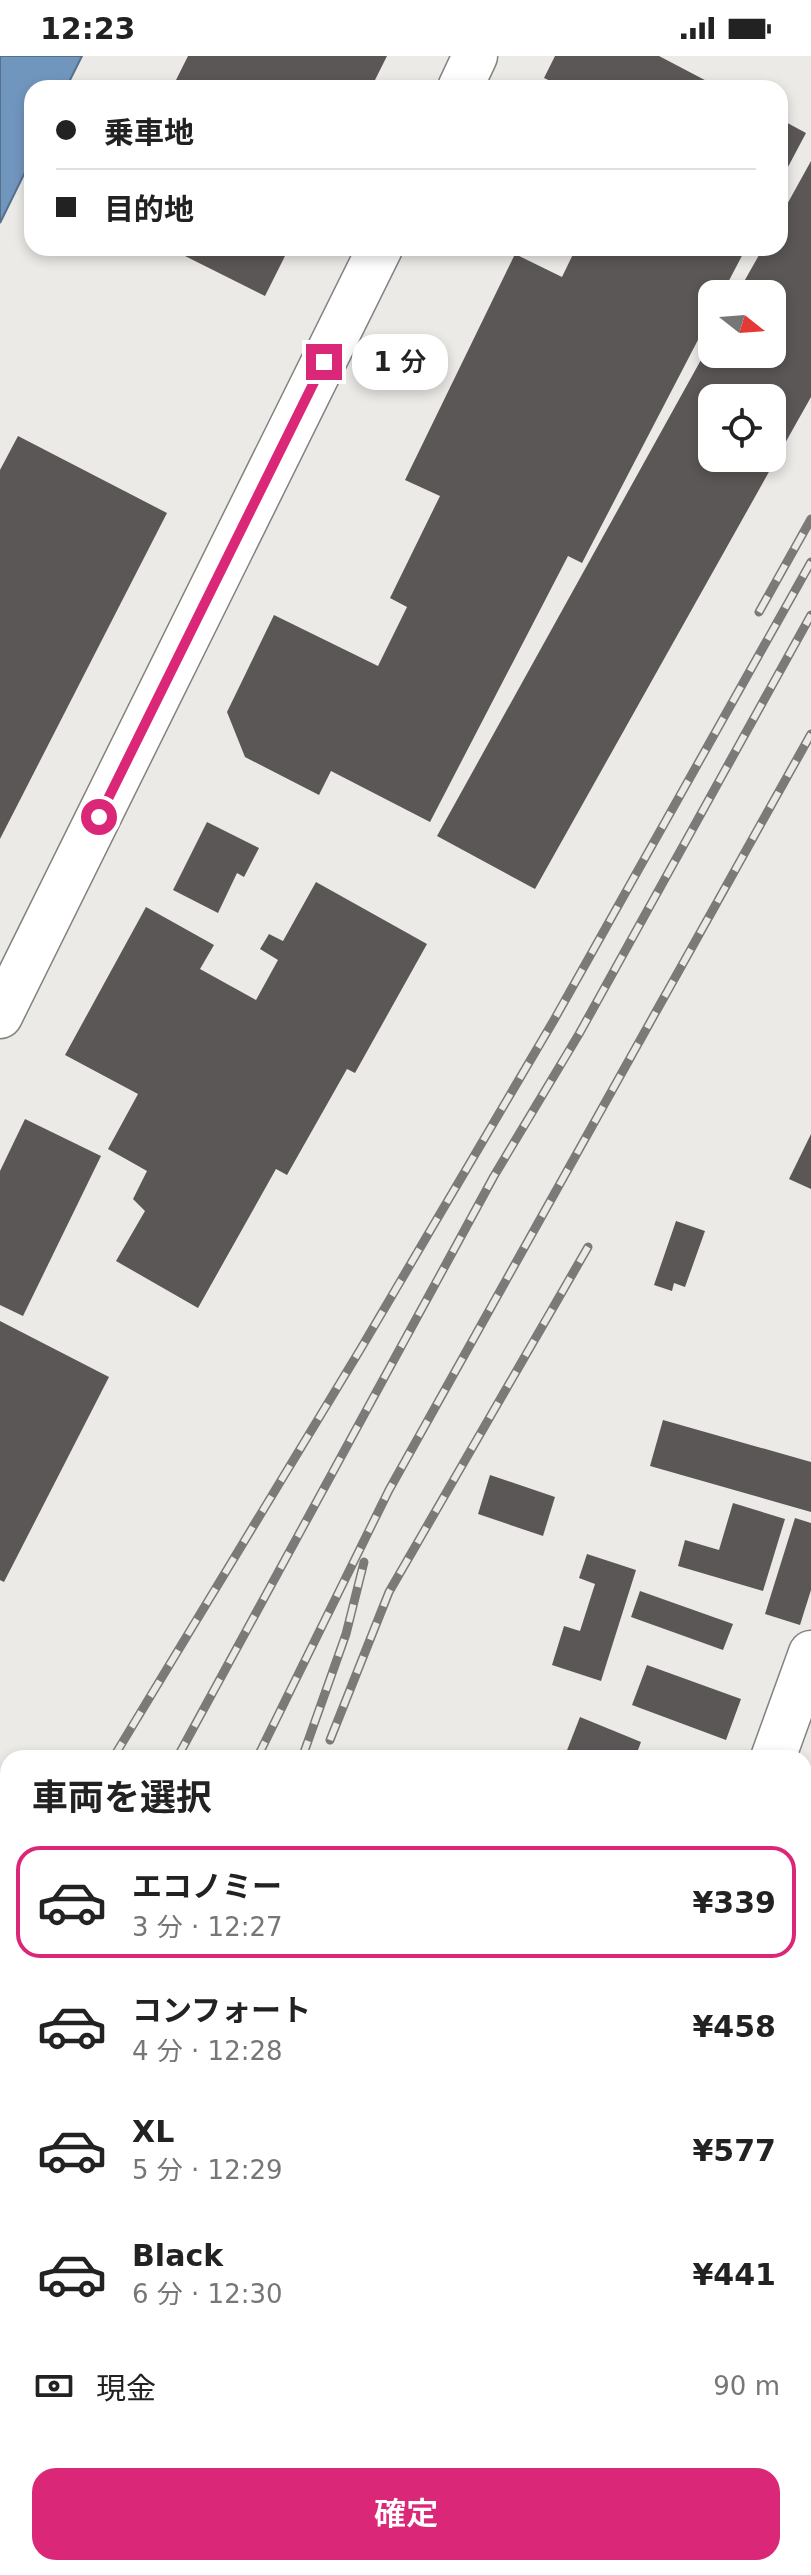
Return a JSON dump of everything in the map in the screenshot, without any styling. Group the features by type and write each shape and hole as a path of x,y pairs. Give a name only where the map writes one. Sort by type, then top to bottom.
{"street":[{"path":"464,80 475,56"},
{"path":"0,1016 376,256"},
{"path":"776,1750 811,1653"}],"water":[{"path":"0,56 82,56 70,80 24,80 24,174 0,223"}],"building":[{"path":"188,56 387,56 375,80 176,80"},
{"path":"555,56 659,56 705,80 548,80 544,78"},
{"path":"788,123 806,133 788,167"},
{"path":"811,161 811,397 786,442 786,384 698,384 698,472 769,472 535,889 437,836 698,365 698,368 786,368 786,280 745,280 758,256 788,256 788,203"},
{"path":"185,256 285,256 265,296"},
{"path":"514,256 562,277 572,256 742,256 729,280 698,280 698,340 582,563 568,556 430,822 331,771 319,795 245,757 227,712 274,615 378,666 407,607 390,598 440,496 405,480"},
{"path":"18,436 167,513 0,839 0,470"},
{"path":"207,822 259,848 244,877 237,873 218,913 173,890"},
{"path":"316,882 427,944 355,1073 347,1069 287,1175 276,1169 198,1308 116,1261 145,1211 133,1199 147,1171 108,1149 138,1094 65,1055 146,907 214,945 200,969 256,1000 278,960 260,949 269,934 283,941"},
{"path":"25,1119 101,1156 23,1316 0,1305 0,1171"},
{"path":"811,1134 811,1189 789,1179"},
{"path":"676,1221 705,1231 685,1287 674,1283 672,1291 654,1285"},
{"path":"0,1321 109,1377 4,1582 0,1580"},
{"path":"663,1420 811,1462 811,1512 650,1466"},
{"path":"490,1475 555,1497 543,1536 478,1514"},
{"path":"733,1503 785,1519 763,1591 678,1566 685,1540 719,1550"},
{"path":"795,1518 811,1523 811,1590 800,1625 765,1614"},
{"path":"587,1554 636,1570 601,1681 552,1665 564,1626 580,1631 595,1584 579,1578"},
{"path":"640,1591 733,1624 723,1650 631,1617"},
{"path":"647,1665 741,1699 726,1740 632,1705"},
{"path":"580,1717 641,1742 638,1750 567,1750"}],"railway":[{"path":"759,612 811,519"},
{"path":"118,1750 360,1350 554,1020 811,562"},
{"path":"181,1750 494,1176 579,1034 811,615"},
{"path":"261,1750 389,1490 811,734"},
{"path":"330,1740 389,1592 588,1247"},
{"path":"305,1750 346,1634 364,1562"}],"route":[{"path":"99,817 324,362"}]}
